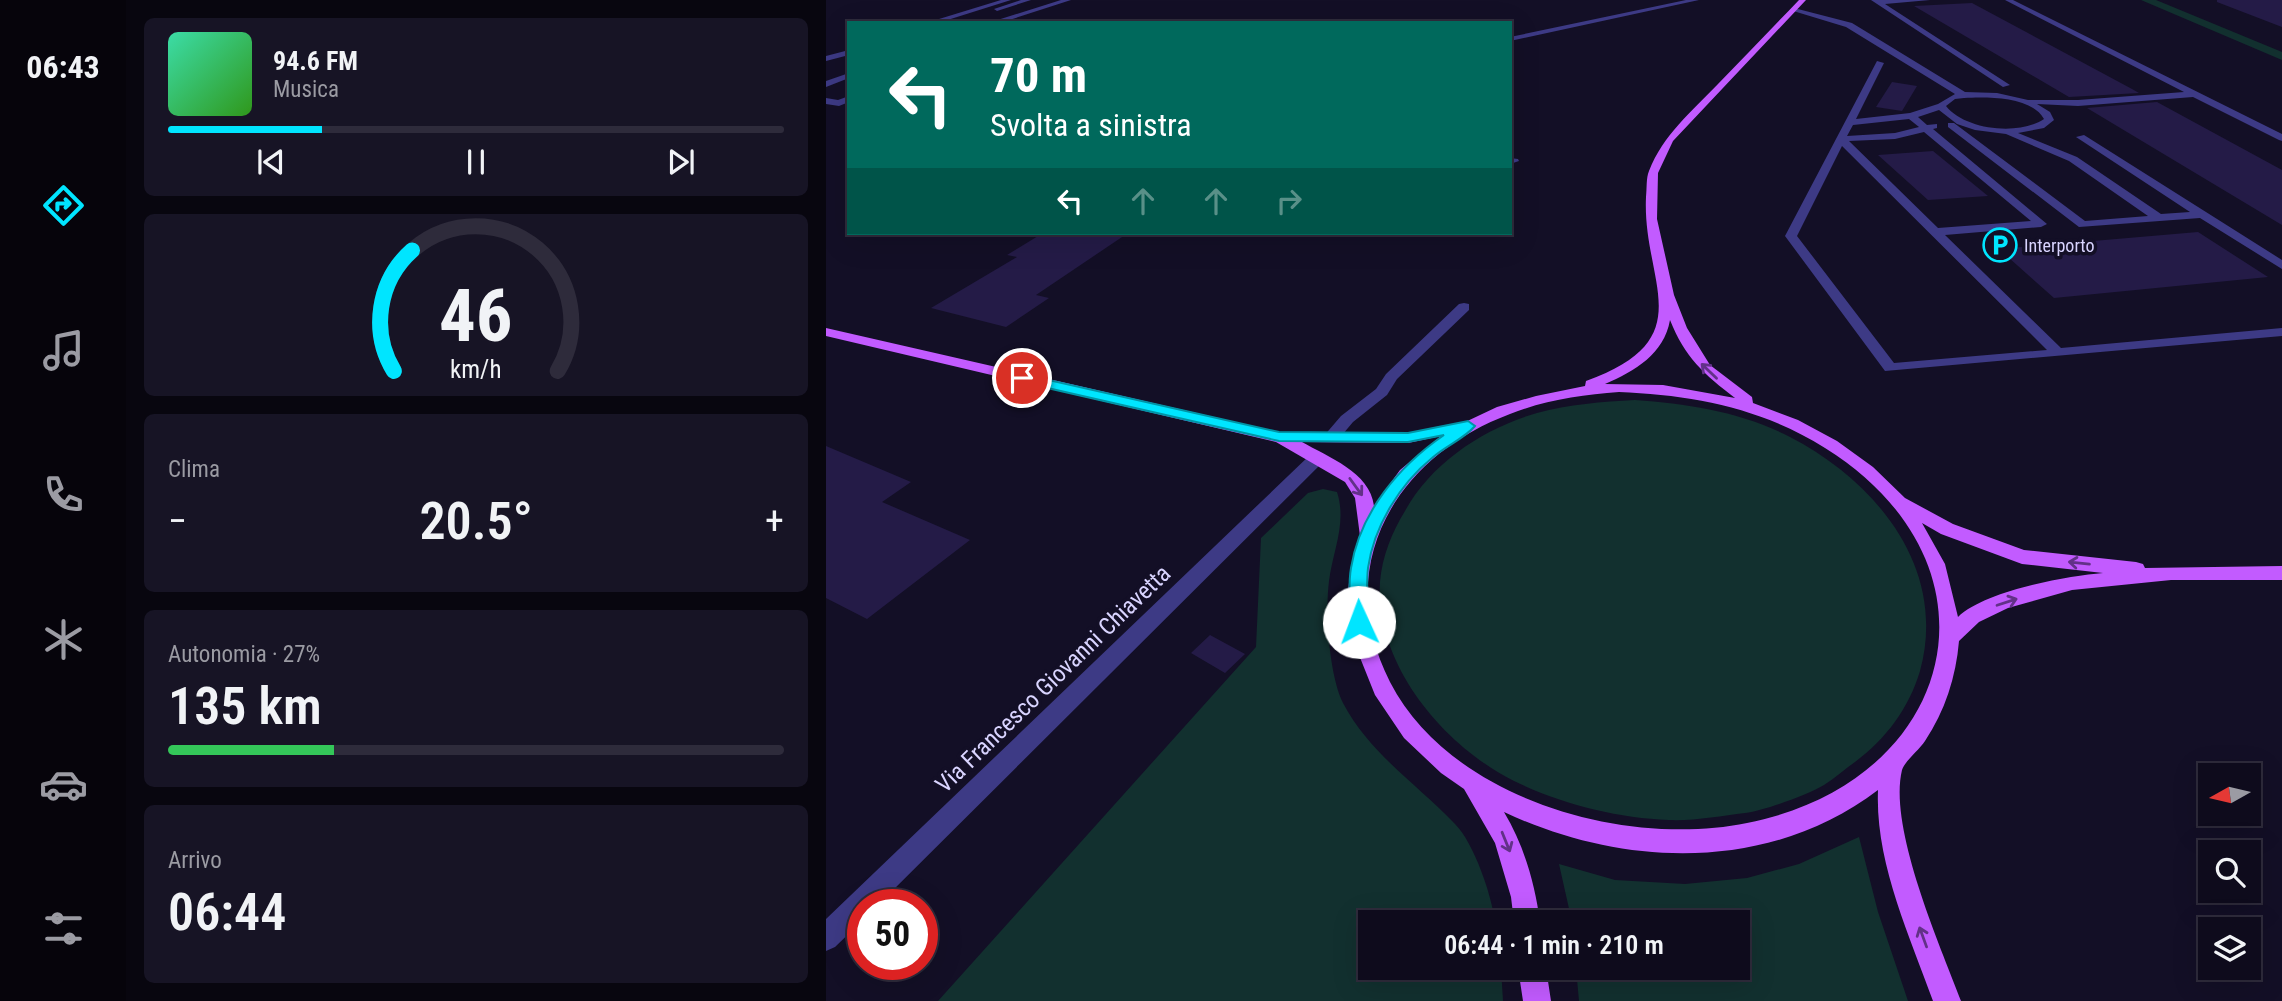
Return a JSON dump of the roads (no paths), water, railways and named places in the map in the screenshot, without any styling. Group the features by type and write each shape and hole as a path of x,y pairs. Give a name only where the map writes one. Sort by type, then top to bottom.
{"main road":[{"path":"1763,411 1730,389 1705,368 1693,353 1667,295 1651,219 1653,173 1669,140 1803,0"},
{"path":"1667,295 1659,335 1642,357 1607,378 1515,405 1468,426 1426,454 1402,478 1383,505 1368,536 1359,569 1358,604 1363,641 1387,697 1432,751 1472,782 1521,809 1576,828 1634,839 1694,842 1752,835 1806,818 1853,796 1891,766 1920,732 1939,694 1945,675 1950,637 1946,599 1935,562 1918,529 1895,498"},
{"path":"826,332 1279,437 1408,438 1468,426"},
{"path":"1565,392 1619,387 1673,390 1728,400 1763,411 1804,429 1842,452 1895,498 1947,529 2022,557 2171,573"},
{"path":"1279,437 1350,478 1364,498 1368,536"},
{"path":"1950,637 1972,616 2003,602 2072,583 2171,573 2282,573"},
{"path":"1891,766 1889,818 1908,895 1947,1001"},
{"path":"1472,782 1506,838 1526,910"},
{"path":"1533,980 1536,1001"}],"street":[{"path":"936,21 1008,0"},
{"path":"957,21 1028,0"},
{"path":"998,21 1068,0"},
{"path":"1512,39 1696,0"},
{"path":"1875,1 1927,0"},
{"path":"2008,0 2282,138"},
{"path":"1875,1 2006,85"},
{"path":"1794,10 1850,25 1963,95"},
{"path":"826,52 847,47"},
{"path":"826,59 847,53"},
{"path":"1880,62 1791,236 1890,368 2282,332"},
{"path":"826,83 847,76"},
{"path":"1849,123 1911,116 1941,106 1952,97 1963,95 2078,103 2196,94"},
{"path":"2013,98 2040,108 2048,114 2048,122 2055,138 2073,159"},
{"path":"826,101 846,102"},
{"path":"1990,129 2020,131 2048,122 2057,115 2089,108 2209,101"},
{"path":"1941,106 1950,116 1973,126"},
{"path":"1911,116 2041,224 1935,232"},
{"path":"1841,139 1895,136 1924,127 1951,125 1973,126 2015,135 2073,159 2160,218"},
{"path":"1951,125 2083,225 2202,215"},
{"path":"2081,137 2282,265"},
{"path":"1841,139 2058,354"},
{"path":"1331,437 1347,419 1382,392 1391,377 1464,307"},
{"name":"Via Francesco Giovanni Chiavetta","path":"826,938 1317,458"}],"place":[{"name":"Interporto","path":"2000,245"}]}
